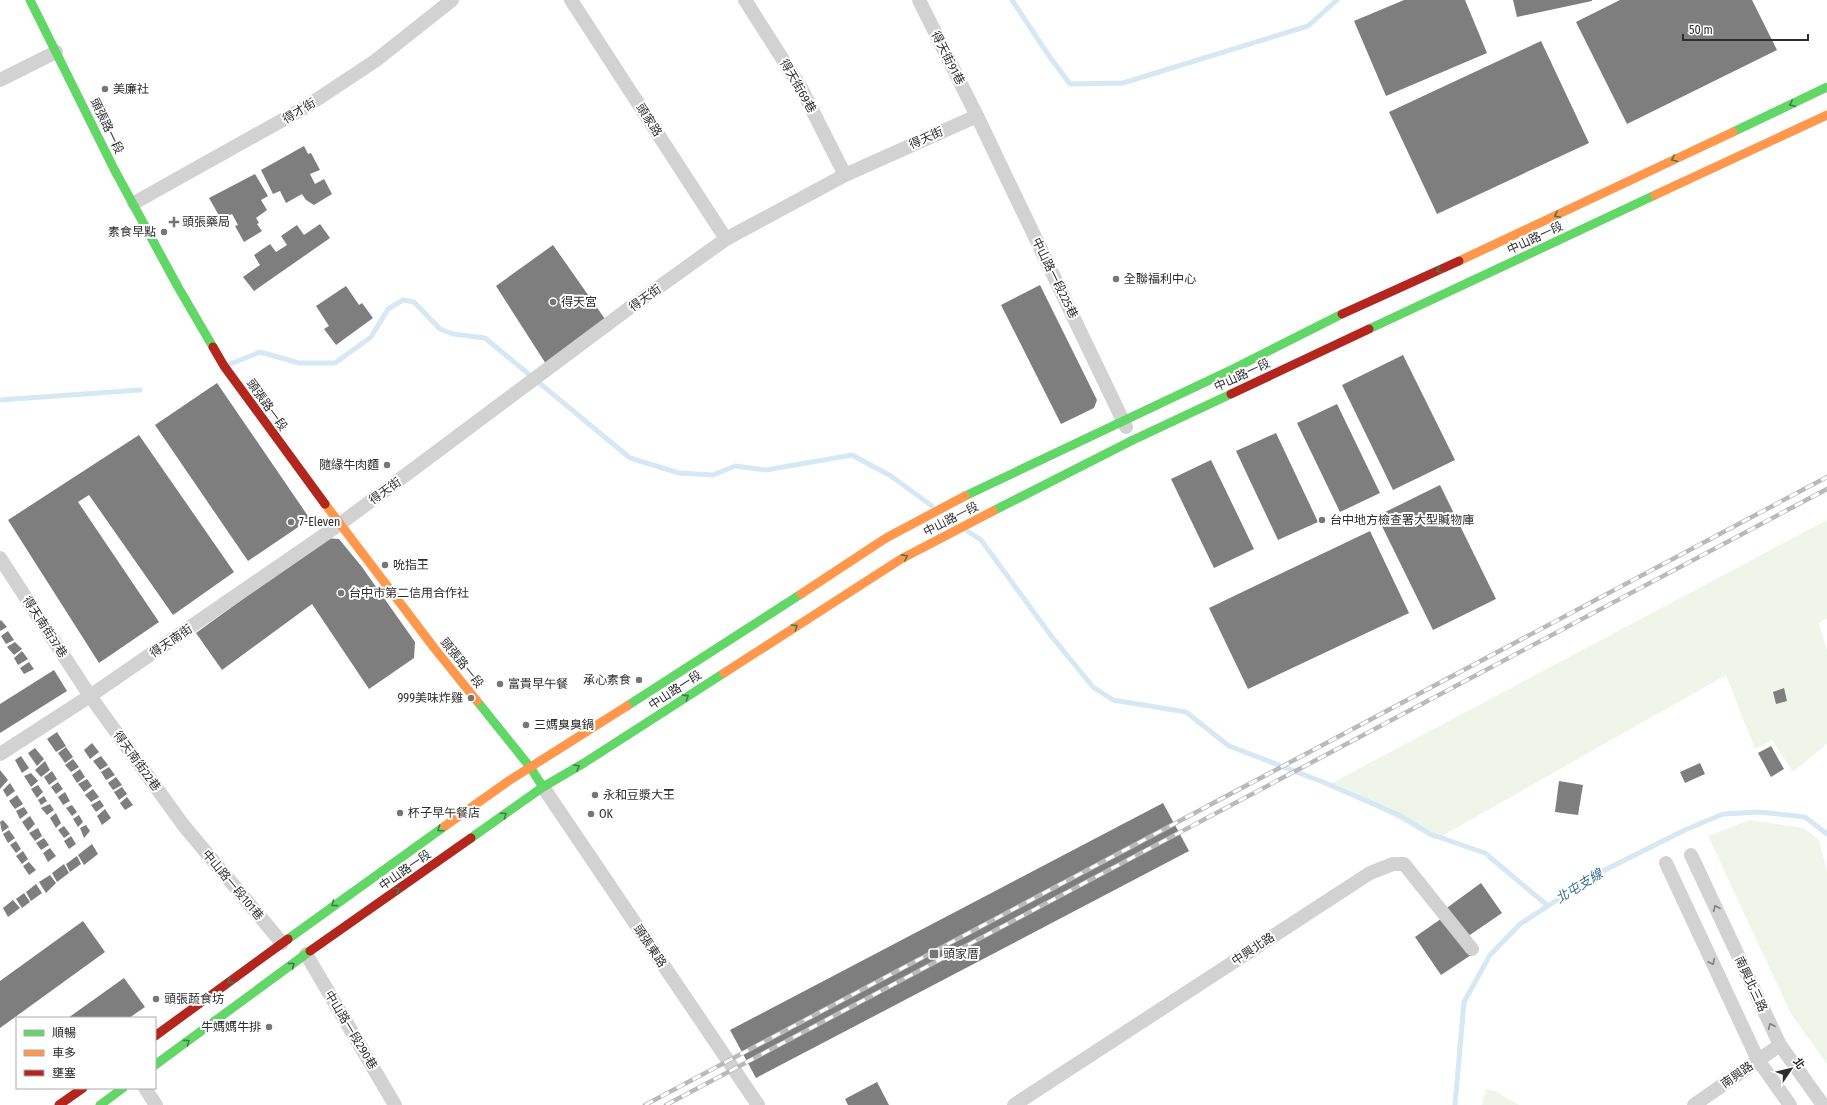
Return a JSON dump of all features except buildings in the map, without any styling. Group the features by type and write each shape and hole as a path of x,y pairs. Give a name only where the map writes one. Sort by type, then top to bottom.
{"main road":[{"name":"頭張路一段","path":"30,0 114,169 178,287 224,366 340,524 435,649 530,767 543,787"},
{"name":"中山路一段","path":"156,1035 406,852 530,767 754,625 886,538 941,508 1233,369 1340,315 1481,251 1827,87"},
{"name":"中山路一段","path":"156,1064 306,954 543,787 584,763 901,559 1133,440 1827,115"},
{"path":"60,1105 82,1089"},
{"path":"100,1105 122,1089"}],"street":[{"name":"得才街","path":"134,204 304,108 375,61 452,0"},
{"name":"頭家路","path":"572,0 726,239"},
{"name":"得天街69巷","path":"745,0 801,88 845,174"},
{"name":"得天街91巷","path":"919,0 977,116"},
{"path":"0,80 56,52"},
{"name":"得天街","path":"340,524 624,312 726,239 845,174 977,116"},
{"name":"中山路一段225巷","path":"977,116 1133,440"},
{"name":"得天南街","path":"0,754 90,696 340,524"},
{"name":"得天南街37巷","path":"0,558 90,696"},
{"name":"得天南街22巷","path":"90,696 184,826"},
{"name":"頭張東路","path":"543,787 758,1105"},
{"name":"中山路一段101巷","path":"184,826 282,943"},
{"name":"南興北三路","path":"1691,855 1780,1045 1823,1105"},
{"path":"1666,863 1758,1060 1790,1105"},
{"name":"中興北路","path":"1014,1105 1370,873 1393,864 1404,864 1472,949"},
{"name":"中山路一段290巷","path":"306,954 395,1105"},
{"name":"南興路","path":"1694,1105 1780,1045"},
{"path":"146,1089 156,1105"}],"shaded area":[{"path":"1827,520 1827,618 1819,623 1827,650 1827,744 1793,772 1772,740 1755,749 1726,675 1435,840 1332,783"},
{"path":"1749,820 1803,828 1819,840 1827,871 1827,1064 1791,1014 1708,836"},
{"path":"1486,1089 1495,1091 1519,1105 1482,1105"}],"waterway":[{"path":"1012,0 1049,56 1070,84 1123,83 1308,26 1337,0"},
{"path":"228,365 260,352 299,363 335,363 371,337 388,309 403,300 414,302 440,329 453,334 485,338 630,458 679,473 713,475 735,466 766,470 852,455 891,476 932,506"},
{"path":"0,400 140,390"},
{"path":"966,530 981,540 1052,637 1093,687 1113,700 1186,712 1229,746 1323,782 1401,816 1430,834 1485,853 1548,906"},
{"name":"北屯支線","path":"1455,1105 1464,1002 1490,955 1520,924 1597,874 1685,830 1723,814 1760,812 1805,817 1827,834"}],"railway":[{"path":"645,1105 1827,477"},
{"path":"666,1105 1827,489"}],"traffic: fast":[{"path":"30,0 114,169 178,287 213,347"},
{"path":"1733,132 1827,87"},
{"path":"1369,329 1655,195"},
{"path":"965,496 1233,369 1342,314"},
{"path":"993,511 1133,440 1231,394"},
{"path":"627,706 801,594"},
{"path":"471,838 543,787 584,763 724,673"},
{"path":"477,701 530,767 543,787"},
{"path":"288,939 445,826"},
{"path":"156,1064 310,951"},
{"path":"100,1105 122,1089"}],"traffic: slow":[{"path":"1655,195 1827,115"},
{"path":"1459,261 1733,132"},
{"path":"801,594 886,538 965,496"},
{"path":"325,504 435,649 477,701"},
{"path":"724,673 901,559 993,511"},
{"path":"445,826 510,780 627,706"}],"traffic: jam":[{"path":"1342,314 1459,261"},
{"path":"1231,394 1369,329"},
{"path":"213,347 224,366 325,504"},
{"path":"310,951 471,838"},
{"path":"156,1035 288,939"},
{"path":"59,1105 82,1089"}],"place":[{"name":"美廉社","path":"105,89"},
{"name":"頭張藥局","path":"174,222"},
{"name":"素食早點","path":"164,232"},
{"name":"全聯福利中心","path":"1116,279"},
{"name":"得天宮","path":"553,302"},
{"name":"隨緣牛肉麵","path":"387,465"},
{"name":"台中地方檢查署大型贓物庫","path":"1322,520"},
{"name":"7-Eleven","path":"291,522"},
{"name":"吮指王","path":"385,565"},
{"name":"台中市第二信用合作社","path":"341,593"},
{"name":"承心素食","path":"639,680"},
{"name":"富貴早午餐","path":"500,684"},
{"name":"999美味炸雞","path":"471,698"},
{"name":"三媽臭臭鍋","path":"526,725"},
{"name":"永和豆漿大王","path":"595,795"},
{"name":"杯子早午餐店","path":"400,813"},
{"name":"OK","path":"591,814"},
{"name":"頭家厝","path":"934,954"},
{"name":"頭張蔬食坊","path":"156,999"},
{"name":"牛媽媽牛排","path":"269,1027"}]}
